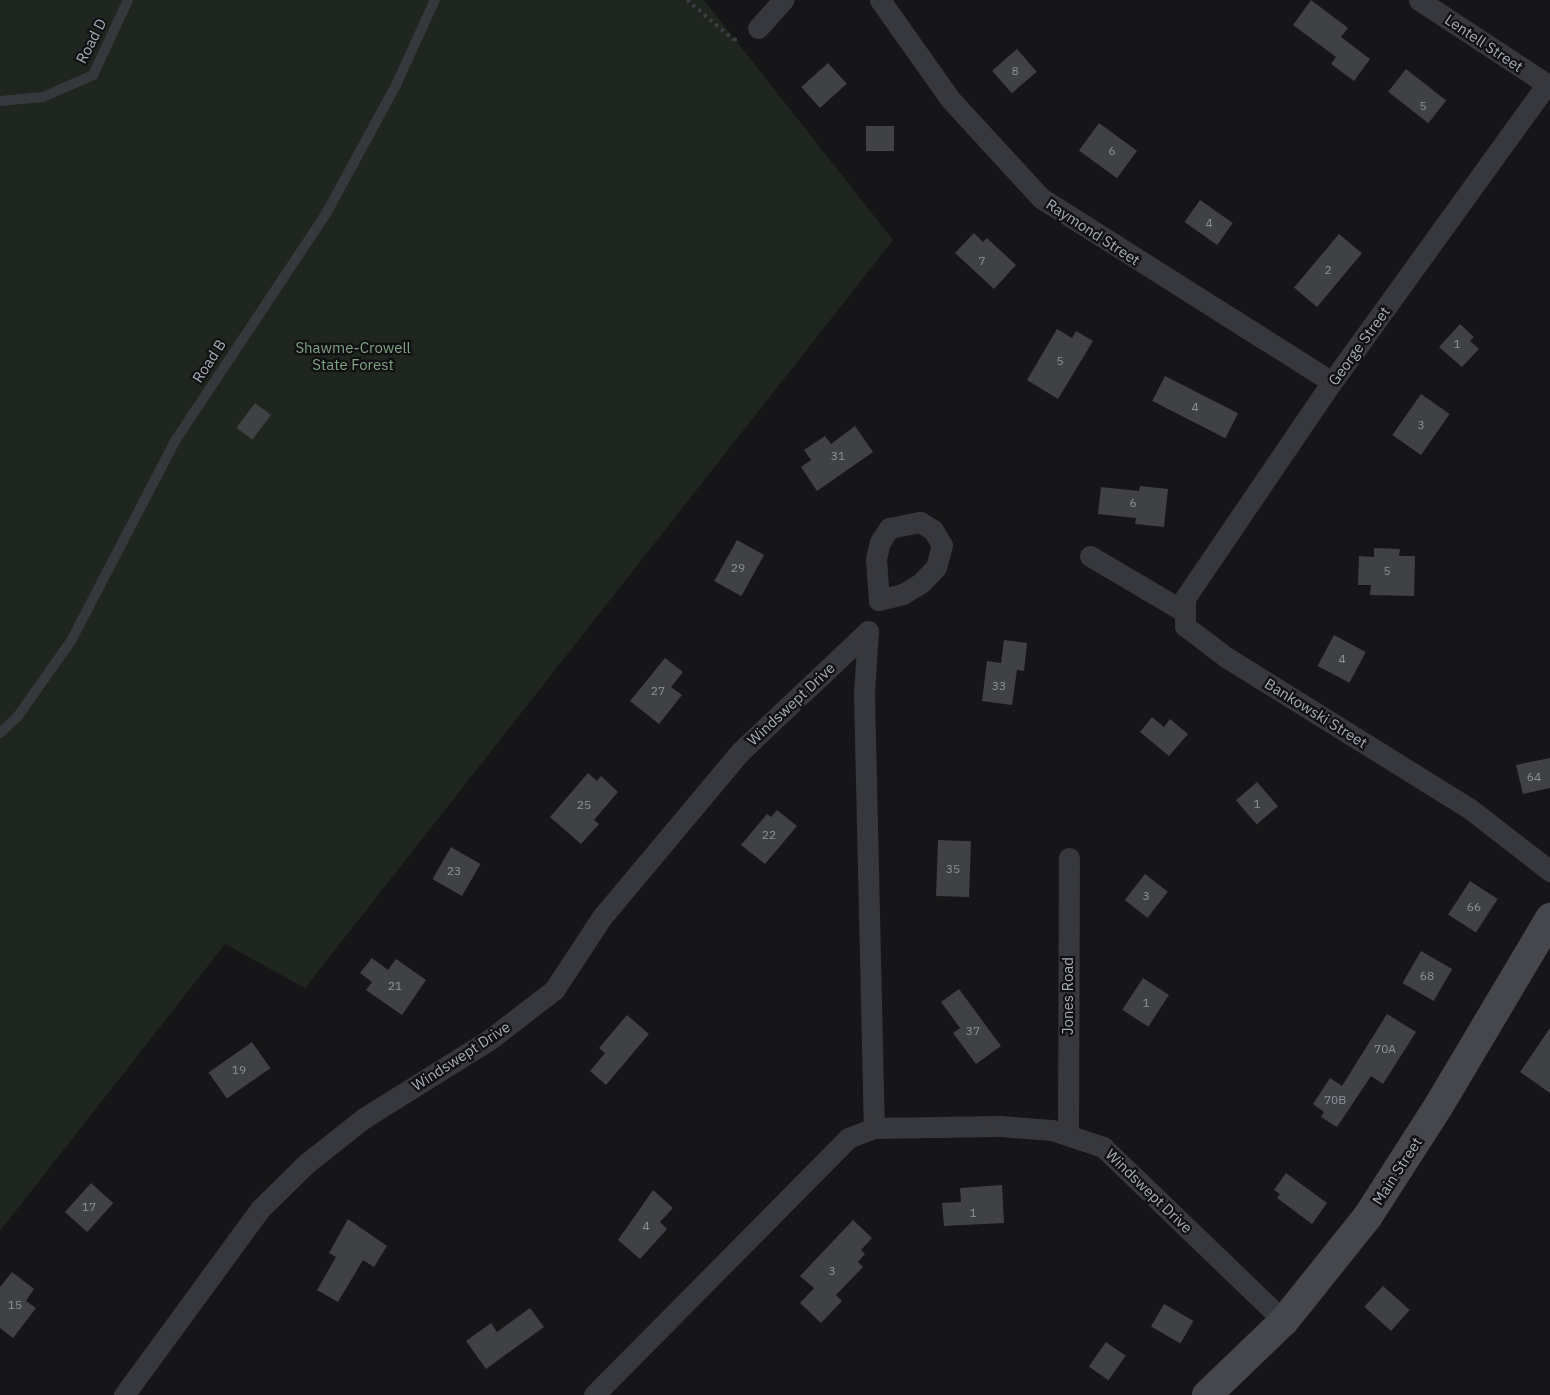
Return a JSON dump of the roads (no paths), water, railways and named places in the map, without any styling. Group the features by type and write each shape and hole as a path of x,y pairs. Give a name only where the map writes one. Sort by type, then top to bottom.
{"main road":[{"name":"Main Street","path":"1207,1395 1284,1321 1368,1216 1438,1107 1549,921"}],"street":[{"path":"758,28 783,0"},
{"name":"Raymond Street","path":"880,0 950,99 1041,198 1332,382"},
{"name":"Lentell Street","path":"1419,0 1548,85"},
{"name":"George Street","path":"1185,612 1185,598 1332,382 1548,85"},
{"path":"1090,556 1185,612"},
{"name":"Windswept Drive","path":"874,1128 864,693 868,631 879,600"},
{"name":"Bankowski Street","path":"1185,612 1185,626 1226,657 1469,808 1550,871"},
{"name":"Windswept Drive","path":"124,1395 260,1209 307,1163 364,1118 489,1040 554,990 602,917 740,752 868,631"},
{"name":"Jones Road","path":"1068,1134 1069,858"},
{"name":"Windswept Drive","path":"594,1395 848,1138 874,1128 1000,1126 1068,1134 1103,1146 1284,1321"}],"lane":[{"name":"Road D","path":"6,100 43,97 93,75 128,0"},
{"name":"Road B","path":"0,733 18,716 71,642 175,441 327,212 396,85 435,0"},
{"path":"0,95 6,100"}],"park label":[{"name":"Shawme-Crowell State Forest","path":"353,356"}]}
